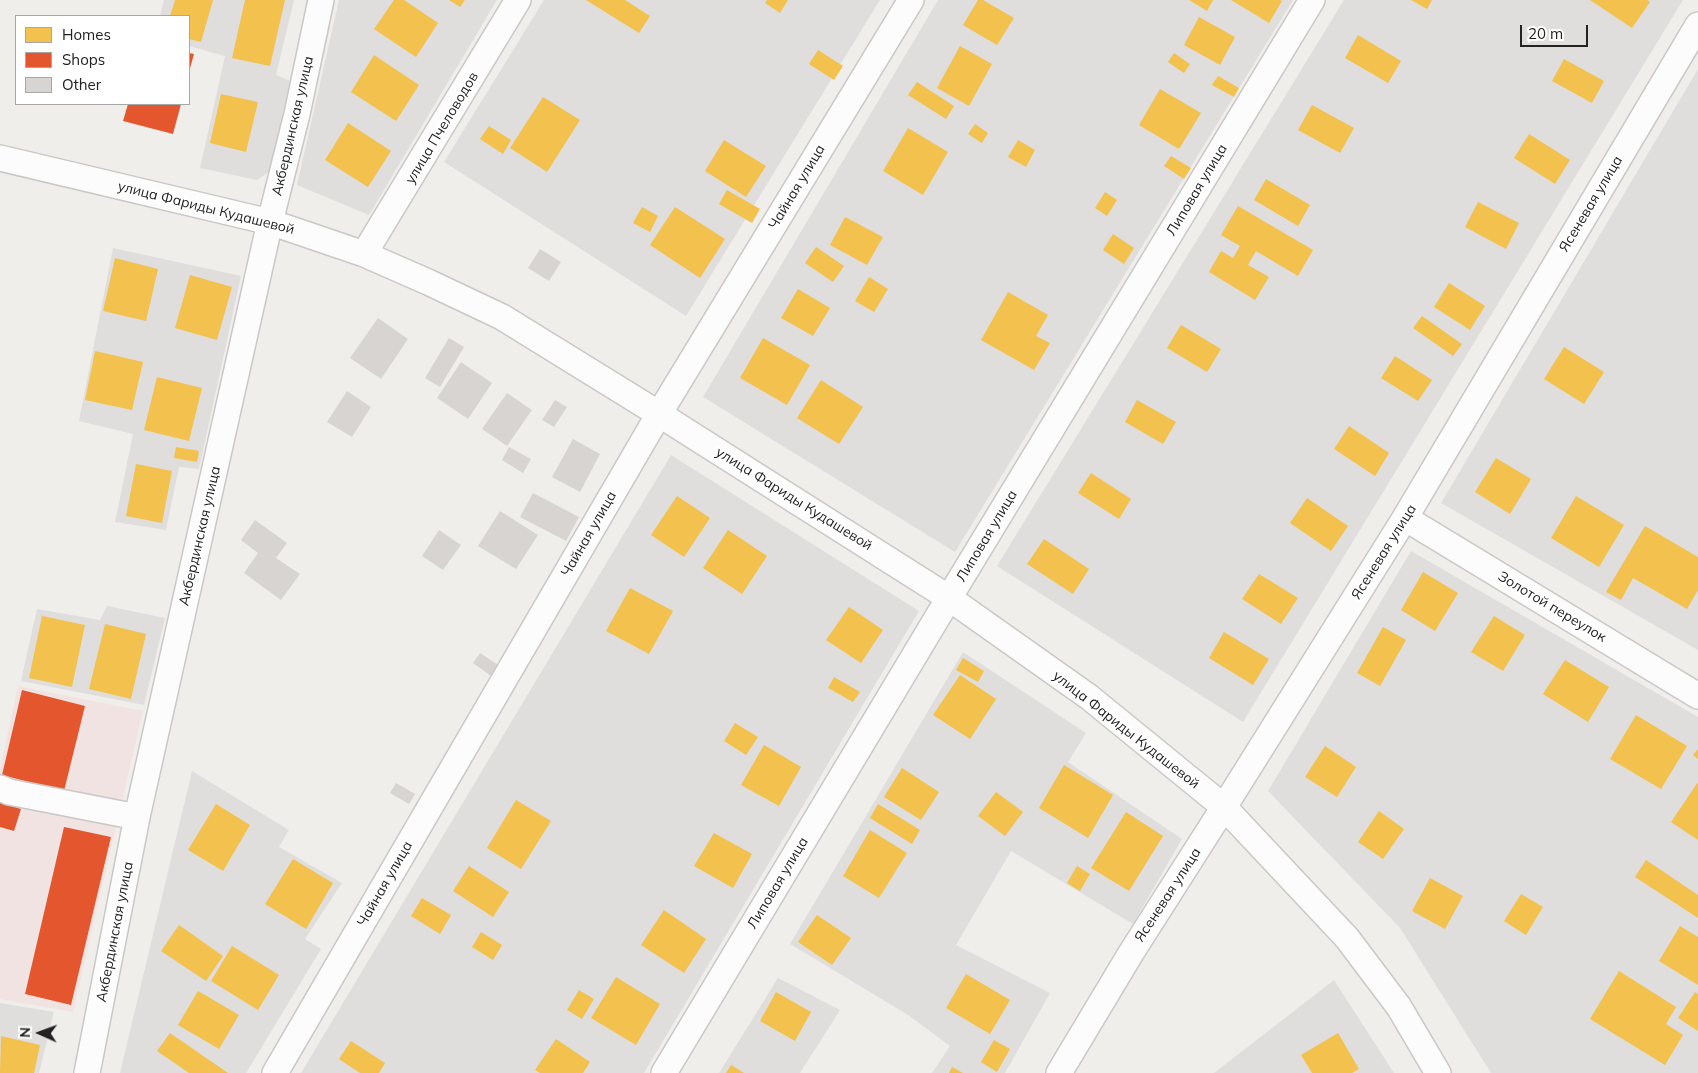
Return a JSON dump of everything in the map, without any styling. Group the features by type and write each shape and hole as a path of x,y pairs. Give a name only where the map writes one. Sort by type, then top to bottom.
{"street":[{"name":"Акбердинская улица","path":"87,1073 137,817 270,222 297,114 321,0"},
{"name":"улица Пчеловодов","path":"364,254 518,0"},
{"name":"Чайная улица","path":"275,1073 659,414 911,0"},
{"name":"Липовая улица","path":"664,1073 949,598 1312,0"},
{"name":"Ясеневая улица","path":"1059,1073 1131,953 1405,518 1698,24"},
{"name":"улица Фариды Кудашевой","path":"0,158 270,222 364,254 428,282 502,317 949,598 1089,697 1224,807 1347,938 1399,1007 1438,1073"},
{"name":"Золотой переулок","path":"1405,518 1698,696"},
{"path":"0,788 10,792 137,817"}],"shaded area":[{"path":"164,0 294,0 276,75 290,81 270,171 257,180 200,168 225,56 190,46 190,15 160,15"},
{"path":"339,0 497,0 369,215 297,185"},
{"path":"544,0 880,0 686,316 444,162"},
{"path":"938,0 1293,0 955,552 703,397"},
{"path":"1344,0 1683,0 1243,722 997,566"},
{"path":"1698,69 1698,650 1441,503"},
{"path":"113,248 241,276 199,469 179,467 166,530 115,522 133,434 79,421"},
{"path":"671,455 919,611 644,1073 301,1073"},
{"path":"1411,551 1698,717 1698,1073 1491,1073 1400,928 1268,791"},
{"path":"107,606 165,618 144,705 21,681 37,609 100,620"},
{"path":"963,652 1086,733 1068,762 1182,839 1133,924 1011,851 956,945 1050,993 1005,1073 932,1073 950,1046 908,1015 790,944"},
{"path":"18,686 143,711 73,1012 0,999 0,769"},
{"path":"192,771 289,830 279,847 342,883 305,939 321,949 246,1073 120,1073"},
{"path":"778,978 840,1010 800,1073 719,1073"},
{"path":"1334,980 1394,1073 1214,1073"},
{"path":"0,1003 54,1012 39,1073 0,1073"}],"building: Homes":[{"path":"175,0 213,0 201,42 190,39 190,15 170,15"},
{"path":"245,0 285,0 270,66 232,58"},
{"path":"394,0 404,0 438,23 416,57 374,29"},
{"path":"449,0 465,0 460,7"},
{"path":"586,0 625,0 650,16 639,33"},
{"path":"767,0 788,0 780,13 765,3"},
{"path":"978,0 983,0 1014,18 997,45 963,25"},
{"path":"1189,0 1213,0 1207,11"},
{"path":"1231,0 1280,0 1282,1 1269,23"},
{"path":"1411,0 1432,0 1427,9"},
{"path":"1590,0 1647,0 1650,2 1632,28"},
{"path":"1199,17 1235,37 1220,65 1184,45"},
{"path":"1358,35 1401,61 1388,83 1345,58"},
{"path":"960,46 992,64 969,106 937,88"},
{"path":"818,50 843,66 834,80 809,64"},
{"path":"1174,53 1190,64 1184,73 1168,62"},
{"path":"374,55 419,85 396,121 351,92"},
{"path":"1564,59 1604,81 1592,103 1552,81"},
{"path":"1218,76 1239,88 1234,97 1212,85"},
{"path":"917,82 954,106 946,119 908,95"},
{"path":"1160,89 1201,113 1179,149 1139,125"},
{"path":"221,94 258,102 246,152 210,143"},
{"path":"543,97 580,120 547,172 510,148"},
{"path":"1312,105 1354,128 1340,153 1298,130"},
{"path":"348,123 391,151 368,187 325,160"},
{"path":"975,124 988,133 982,143 968,134"},
{"path":"489,126 511,140 503,154 480,139"},
{"path":"908,128 948,152 923,195 883,171"},
{"path":"1529,134 1570,160 1555,184 1514,158"},
{"path":"724,140 766,166 746,197 705,171"},
{"path":"1018,140 1035,150 1026,167 1008,157"},
{"path":"1171,156 1191,168 1184,179 1164,166"},
{"path":"1266,179 1310,205 1298,226 1254,200"},
{"path":"727,190 760,209 752,223 719,204"},
{"path":"1105,192 1117,200 1107,216 1095,208"},
{"path":"1478,202 1519,223 1506,249 1465,227"},
{"path":"1238,206 1313,250 1298,276 1256,251 1248,265 1269,277 1255,300 1209,272 1221,251 1233,258 1240,246 1221,235"},
{"path":"642,207 658,216 650,232 633,223"},
{"path":"675,207 725,239 700,278 650,245"},
{"path":"845,217 883,237 867,265 830,245"},
{"path":"1113,234 1134,248 1124,264 1103,250"},
{"path":"816,247 844,266 833,282 805,263"},
{"path":"115,258 158,269 146,321 103,311"},
{"path":"190,275 232,287 217,340 175,328"},
{"path":"869,277 888,289 874,312 855,301"},
{"path":"1449,283 1485,306 1470,330 1434,307"},
{"path":"798,289 830,308 813,336 781,318"},
{"path":"1008,292 1048,315 1036,336 1050,343 1034,370 981,340"},
{"path":"1422,316 1462,344 1453,356 1413,328"},
{"path":"1181,325 1221,349 1207,372 1167,348"},
{"path":"763,338 810,365 787,405 740,378"},
{"path":"1564,347 1604,372 1584,404 1544,379"},
{"path":"95,351 143,362 132,410 85,400"},
{"path":"1395,356 1432,380 1418,401 1381,378"},
{"path":"157,377 202,388 189,441 144,430"},
{"path":"821,380 863,407 839,444 797,418"},
{"path":"1137,400 1176,422 1163,444 1125,422"},
{"path":"1349,426 1389,453 1375,476 1334,449"},
{"path":"176,447 199,451 197,462 174,458"},
{"path":"1496,458 1531,479 1510,514 1475,492"},
{"path":"136,464 172,471 162,523 126,516"},
{"path":"1091,473 1131,499 1119,519 1078,493"},
{"path":"677,496 710,518 684,557 651,535"},
{"path":"1576,496 1624,525 1599,567 1551,538"},
{"path":"1307,498 1348,526 1331,551 1290,523"},
{"path":"1645,526 1698,557 1698,590 1687,609 1633,578 1621,600 1606,592"},
{"path":"728,530 767,556 742,594 703,568"},
{"path":"1044,539 1089,569 1073,594 1027,564"},
{"path":"1423,572 1458,593 1435,631 1401,610"},
{"path":"1259,574 1298,598 1281,624 1242,599"},
{"path":"630,588 673,611 649,654 606,631"},
{"path":"849,607 883,630 861,663 826,640"},
{"path":"42,616 85,625 72,687 29,678"},
{"path":"1494,616 1525,635 1503,671 1471,652"},
{"path":"105,624 146,634 131,699 89,689"},
{"path":"1383,627 1406,640 1380,686 1357,673"},
{"path":"1224,632 1269,659 1253,685 1209,658"},
{"path":"963,658 984,671 978,682 956,670"},
{"path":"1565,660 1609,687 1588,722 1543,694"},
{"path":"960,675 996,699 970,739 933,715"},
{"path":"834,677 860,692 853,702 828,688"},
{"path":"1636,715 1687,746 1661,789 1610,759"},
{"path":"735,723 758,737 746,755 724,741"},
{"path":"764,745 801,767 779,806 741,785"},
{"path":"1325,746 1356,767 1337,797 1305,777"},
{"path":"1698,749 1698,759 1693,755"},
{"path":"1064,765 1113,795 1088,838 1039,808"},
{"path":"902,768 939,792 921,820 884,797"},
{"path":"1698,782 1698,840 1671,822"},
{"path":"996,792 1023,812 1005,836 978,816"},
{"path":"516,800 551,821 521,869 487,848"},
{"path":"216,804 250,825 223,871 188,850"},
{"path":"878,804 920,830 912,844 870,818"},
{"path":"1379,811 1404,829 1383,859 1358,842"},
{"path":"1126,812 1163,836 1129,891 1091,868"},
{"path":"870,830 907,853 879,898 843,876"},
{"path":"714,833 752,854 733,888 694,866"},
{"path":"293,859 333,883 306,929 265,904"},
{"path":"1646,860 1698,895 1698,918 1635,877"},
{"path":"469,866 509,892 493,917 453,891"},
{"path":"1077,866 1090,874 1080,891 1067,883"},
{"path":"1430,878 1463,896 1445,929 1412,911"},
{"path":"1521,894 1543,907 1526,935 1504,921"},
{"path":"422,898 451,915 440,934 411,916"},
{"path":"664,910 706,939 684,973 641,945"},
{"path":"817,915 851,938 832,965 798,942"},
{"path":"179,925 223,956 206,981 161,951"},
{"path":"1680,926 1698,937 1698,985 1659,961"},
{"path":"481,932 502,945 493,960 472,947"},
{"path":"232,946 279,975 258,1010 211,981"},
{"path":"1619,971 1676,1007 1666,1024 1683,1035 1665,1065 1590,1019"},
{"path":"966,974 1010,1000 990,1034 946,1008"},
{"path":"616,977 660,1004 636,1045 591,1018"},
{"path":"579,990 594,999 582,1019 567,1010"},
{"path":"198,991 239,1015 219,1049 178,1025"},
{"path":"776,992 811,1012 795,1041 760,1021"},
{"path":"1695,992 1698,994 1698,1031 1678,1018"},
{"path":"170,1033 228,1073 189,1073 157,1051"},
{"path":"1338,1033 1359,1069 1352,1073 1312,1073 1301,1055"},
{"path":"1,1036 40,1045 34,1073 0,1073"},
{"path":"556,1039 590,1062 583,1073 540,1073 535,1070"},
{"path":"994,1040 1010,1049 997,1072 981,1062"},
{"path":"351,1041 385,1063 379,1073 360,1073 339,1059"},
{"path":"731,1065 744,1073 726,1073"},
{"path":"952,1067 963,1073 949,1073"}],"building: Shops":[{"path":"190,53 194,54 190,68"},
{"path":"128,105 181,105 173,134 123,121"},
{"path":"22,690 85,706 64,791 2,775"},
{"path":"0,802 21,809 14,831 0,827"},
{"path":"64,827 111,837 71,1005 25,994"}],"building: Other":[{"path":"540,249 561,262 549,281 528,268"},
{"path":"378,318 408,339 381,379 350,358"},
{"path":"449,338 464,347 440,387 425,378"},
{"path":"461,362 492,383 468,419 437,398"},
{"path":"347,391 371,407 352,437 327,422"},
{"path":"507,393 532,410 507,446 482,429"},
{"path":"555,400 567,407 554,427 542,420"},
{"path":"573,439 600,454 580,492 552,477"},
{"path":"509,447 531,459 523,473 502,460"},
{"path":"533,493 579,517 566,541 520,517"},
{"path":"500,511 538,535 516,569 478,546"},
{"path":"255,520 287,543 276,558 300,574 281,600 244,573 258,553 241,540"},
{"path":"439,530 461,545 443,570 422,556"},
{"path":"480,653 498,665 491,676 473,663"},
{"path":"396,783 415,794 409,804 390,793"}]}
